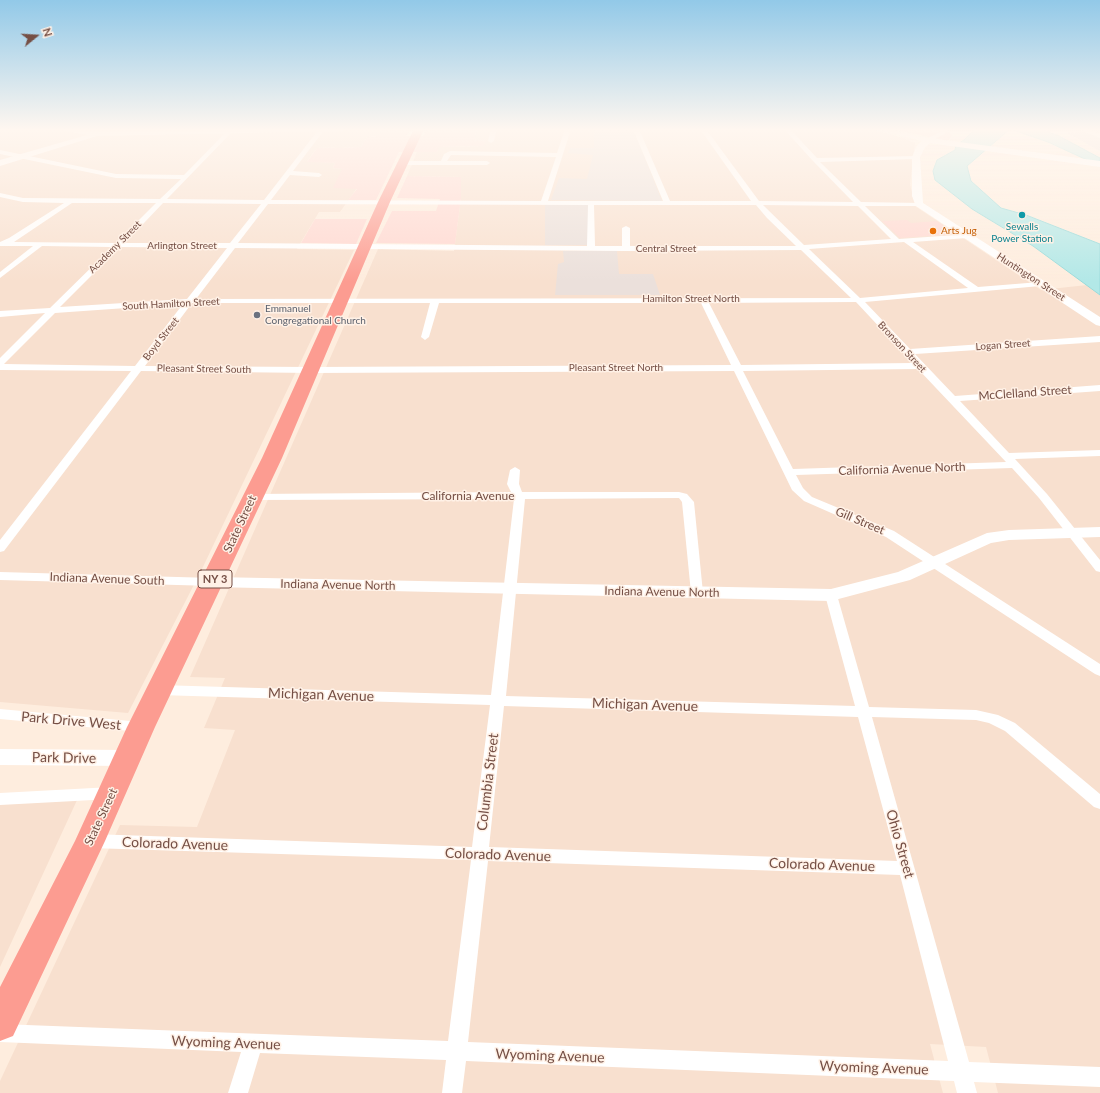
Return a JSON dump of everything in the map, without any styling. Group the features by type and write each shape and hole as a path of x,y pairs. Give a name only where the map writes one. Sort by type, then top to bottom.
{"highway":[{"name":"State Street","path":"0,1024 10,982 90,841 159,690 213,582 312,370 364,247 395,180"}],"street":[{"name":"Academy Street","path":"0,363 160,201 183,180"},
{"name":"Boyd Street","path":"0,548 284,180"},
{"path":"544,203 552,180"},
{"path":"658,180 668,203"},
{"name":"Bronson Street","path":"739,180 753,200 769,217 857,299 919,366 1015,465 1073,533 1100,568"},
{"path":"835,180 897,241"},
{"path":"0,195 23,200 71,201 919,204 917,180"},
{"path":"1,244 12,240 71,201"},
{"path":"591,203 591,248"},
{"name":"Huntington Street","path":"919,204 1100,322"},
{"path":"626,228 626,248"},
{"name":"Central Street","path":"364,247 803,249 967,236"},
{"path":"907,241 976,290"},
{"name":"Arlington Street","path":"1,244 364,247"},
{"path":"0,276 39,245"},
{"name":"Hamilton Street North","path":"342,301 857,299 1040,284"},
{"name":"Gill Street","path":"703,299 798,490 808,499 890,534 1100,671"},
{"name":"South Hamilton Street","path":"0,314 191,301 342,301"},
{"path":"425,337 435,301"},
{"name":"Logan Street","path":"907,352 1100,339"},
{"name":"Pleasant Street North","path":"312,370 919,366"},
{"name":"Pleasant Street South","path":"0,367 312,370"},
{"name":"McClelland Street","path":"951,399 1100,388"},
{"path":"1006,456 1100,453"},
{"name":"California Avenue North","path":"788,472 1015,465"},
{"name":"Columbia Street","path":"452,1093 520,501 513,484 515,470"},
{"name":"California Avenue","path":"253,497 683,496 688,502 697,593"},
{"name":"Indiana Avenue North","path":"213,582 831,595 866,588 904,576 987,538 1008,535 1100,532"},
{"name":"Indiana Avenue South","path":"0,576 213,582"},
{"name":"Ohio Street","path":"831,595 907,868 967,1093"},
{"name":"Michigan Avenue","path":"159,690 976,715 993,719 1010,727 1100,803"},
{"name":"Park Drive West","path":"0,714 142,727"},
{"name":"Park Drive","path":"0,757 128,758"},
{"path":"0,799 112,793"},
{"name":"Colorado Avenue","path":"90,841 907,868"},
{"name":"Wyoming Avenue","path":"0,1033 960,1071 1100,1078"},
{"path":"238,1093 253,1044"}],"shaded area":[{"path":"0,180 351,180 357,188 340,212 319,212 297,249 354,250 201,571 128,713 0,702"},
{"path":"337,180 386,180 376,200 348,200 357,189 333,188"},
{"path":"405,180 461,180 461,198 455,244 376,243 392,211 436,211 440,199 397,198"},
{"path":"461,180 910,180 915,206 1041,290 1087,285 1100,295 1100,1093 998,1093 986,1047 930,1044 943,1093 0,1093 0,1081 120,825 197,827 235,730 204,728 225,678 190,677 378,249 454,251 461,198"},
{"path":"558,180 654,180 662,201 551,200"},
{"path":"545,205 588,205 589,245 545,245"},
{"path":"315,219 367,219 356,244 301,243"},
{"path":"907,220 911,223 937,221 956,234 900,238 882,221"},
{"path":"563,251 617,251 619,274 653,274 660,295 555,295 558,264 564,262"},
{"path":"78,798 0,967 0,804"}],"water":[{"path":"935,180 971,180 1001,208 1026,215 1100,244 1100,295 1033,246 972,209"}],"place":[{"name":"Sewalls Power Station","path":"1022,215"},
{"name":"Arts Jug","path":"933,231"},
{"name":"Emmanuel Congregational Church","path":"257,315"}]}
